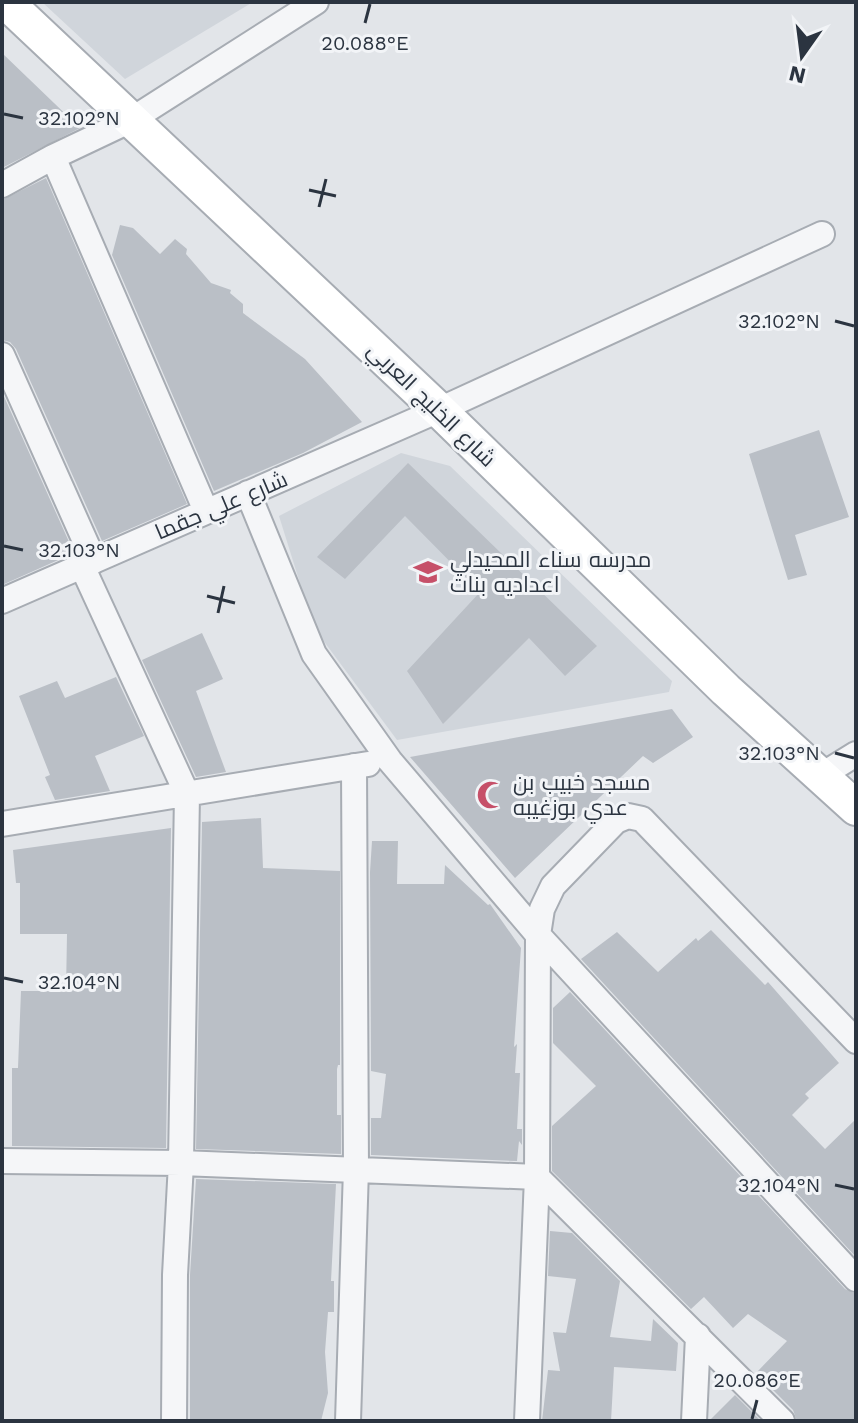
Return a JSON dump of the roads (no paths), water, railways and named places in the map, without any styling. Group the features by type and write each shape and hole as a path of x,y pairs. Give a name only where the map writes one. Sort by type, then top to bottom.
{"main road":[{"name":"شارع الخليج العربي","path":"6,2 439,410 726,690 856,808"}],"street":[{"path":"2,185 131,120 316,2"},
{"path":"53,157 206,511"},
{"name":"شارع علي جقما","path":"2,601 439,410 822,234"},
{"path":"2,355 187,794 174,1421"},
{"path":"248,493 314,654 390,761 538,935 856,1279"},
{"path":"822,775 856,754"},
{"path":"2,824 390,761"},
{"path":"348,1421 356,1169 354,766"},
{"path":"527,1421 537,1177 538,935 542,909 553,886 616,821 628,816 642,819 856,1041"},
{"path":"538,996 562,961"},
{"path":"2,1161 181,1163 537,1177 782,1421"},
{"path":"694,1421 698,1336"}],"place":[{"name":"مدرسه سناء المحيدلي اعداديه بنات","path":"428,572"},
{"name":"مسجد خبيب بن عدي بوزغيبه","path":"491,795"}]}
